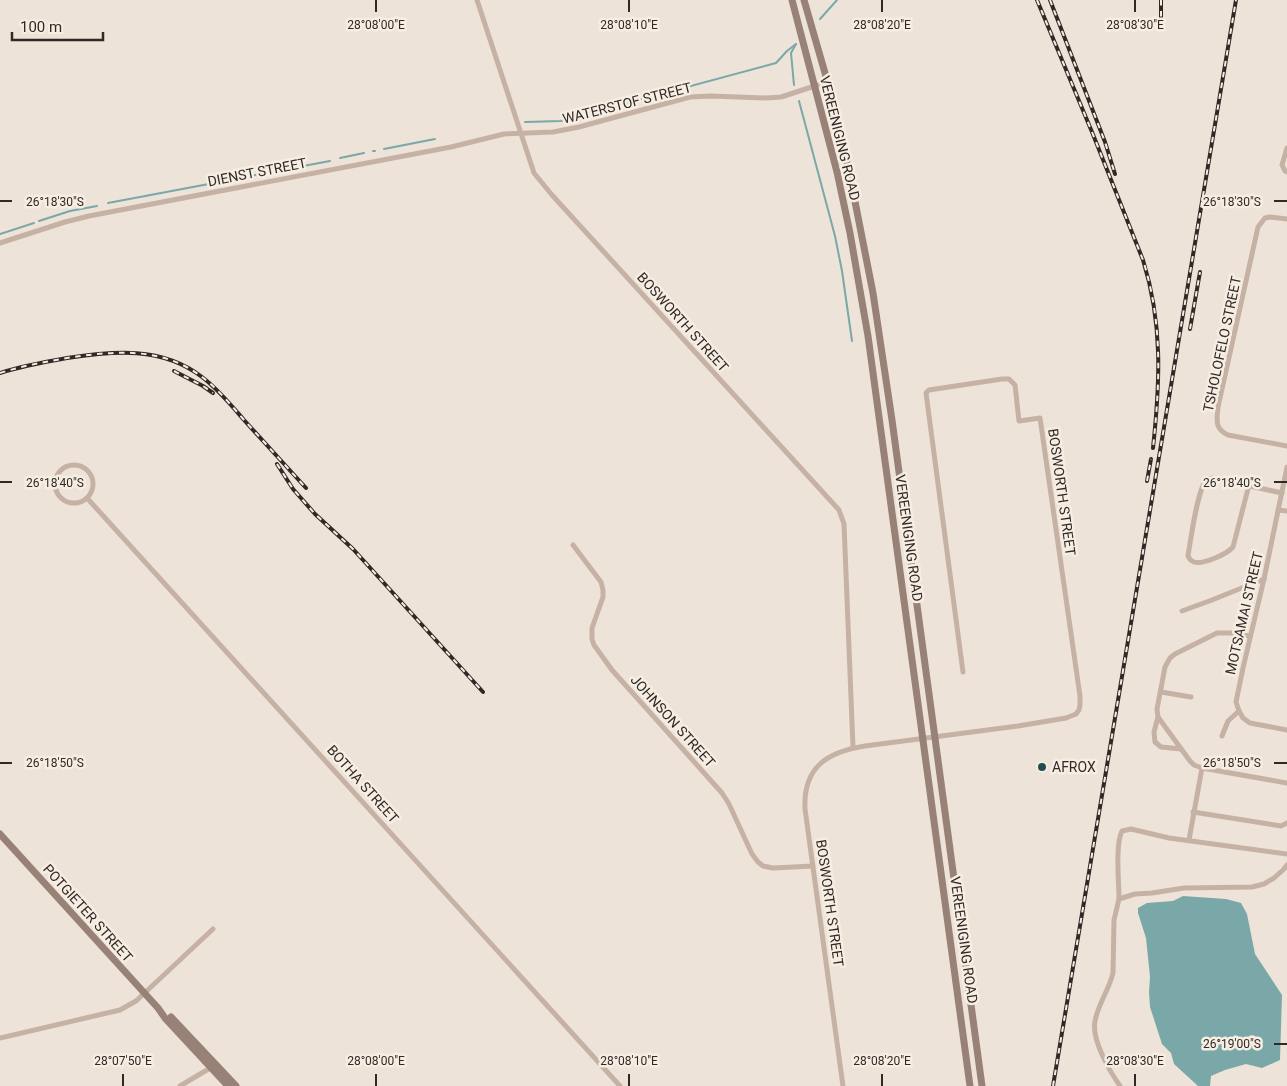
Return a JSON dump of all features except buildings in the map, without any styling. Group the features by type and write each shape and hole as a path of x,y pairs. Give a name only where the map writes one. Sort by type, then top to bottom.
{"main road":[{"name":"VEREENIGING ROAD","path":"792,0 845,207 868,336 970,1086"},
{"name":"VEREENIGING ROAD","path":"804,0 849,171 873,293 892,420 982,1086"},
{"name":"POTGIETER STREET","path":"0,834 165,1018 236,1086"},
{"name":"POTGIETER STREET","path":"214,1066 228,1086"}],"street":[{"name":"BOSWORTH STREET","path":"477,0 534,172 552,195 839,510 844,524 853,748"},
{"name":"WATERSTOF STREET","path":"521,132 552,132 579,127 690,97 781,97 827,82"},
{"name":"DIENST STREET","path":"0,243 89,216 521,132"},
{"path":"1287,148 1282,165 1284,171 1287,172"},
{"name":"TSHOLOFELO STREET","path":"1287,219 1265,218 1258,227 1217,418 1218,428 1228,435 1287,446"},
{"name":"BOSWORTH STREET","path":"843,1086 805,809 806,791 811,776 832,754 853,748 1066,718 1076,714 1080,705 1040,418 1019,421 1015,385 1007,379 929,390 926,393 963,672"},
{"path":"78,465 88,470 92,476 93,487 87,498 82,501 70,502 60,497 55,486 57,474 66,466 78,465"},
{"name":"MOTSAMAI STREET","path":"1238,711 1236,702 1287,467"},
{"path":"1249,485 1232,547 1229,551 1202,562 1190,560 1188,556 1202,488 1209,478 1249,485 1282,493"},
{"name":"BOTHA STREET","path":"87,498 620,1086"},
{"path":"1278,510 1287,511"},
{"name":"JOHNSON STREET","path":"573,545 601,582 604,590 592,628 592,639 594,645 612,670 722,793 752,854 758,862 763,866 773,868 813,866"},
{"path":"1182,611 1264,579"},
{"path":"1181,749 1160,747 1155,742 1154,732 1158,717 1157,709 1166,666 1170,658 1217,634 1233,633 1250,636"},
{"path":"1161,692 1191,697"},
{"path":"1222,736 1228,721 1238,711 1250,723 1287,730"},
{"path":"1158,717 1194,765 1287,783"},
{"path":"1189,840 1202,768"},
{"path":"1194,812 1281,826 1287,823"},
{"path":"1120,1086 1113,1077 1094,1030 1098,1010 1109,987 1113,973 1114,920 1119,898 1118,854 1122,831 1131,829 1159,836 1287,854"},
{"path":"1119,898 1135,894 1184,888 1252,887 1264,884 1274,878 1287,865"},
{"path":"0,1038 120,1010 136,1001 213,929"},
{"path":"180,1086 214,1066"}],"water":[{"path":"1183,896 1226,899 1241,903 1247,914 1255,954 1282,995 1280,1060 1262,1068 1246,1064 1225,1070 1211,1076 1210,1086 1198,1086 1174,1064 1171,1053 1162,1044 1150,1007 1150,977 1146,938 1138,908 1147,903 1173,901"}],"waterway":[{"path":"820,19 837,0"},
{"path":"794,85 791,53 796,44"},
{"path":"525,122 561,121 776,63 796,44"},
{"path":"799,101 835,236 852,341"},
{"path":"384,149 435,139"},
{"path":"340,158 364,153"},
{"path":"240,178 330,161"},
{"path":"108,203 230,180"},
{"path":"39,221 70,211 97,206"},
{"path":"0,234 34,223"}],"railway":[{"path":"1037,0 1143,260 1154,307 1157,330 1158,376 1153,448"},
{"path":"1050,0 1105,142 1115,174"},
{"path":"1161,0 1161,18"},
{"path":"1053,1086 1236,0"},
{"path":"1190,329 1200,272"},
{"path":"0,373 50,361 102,354 137,353 170,360 187,367 202,377 224,397 306,488"},
{"path":"174,371 213,393"},
{"path":"1147,481 1151,459"},
{"path":"277,464 293,489 315,514 353,549 483,692"}],"place":[{"name":"AFROX","path":"1042,767"}]}
